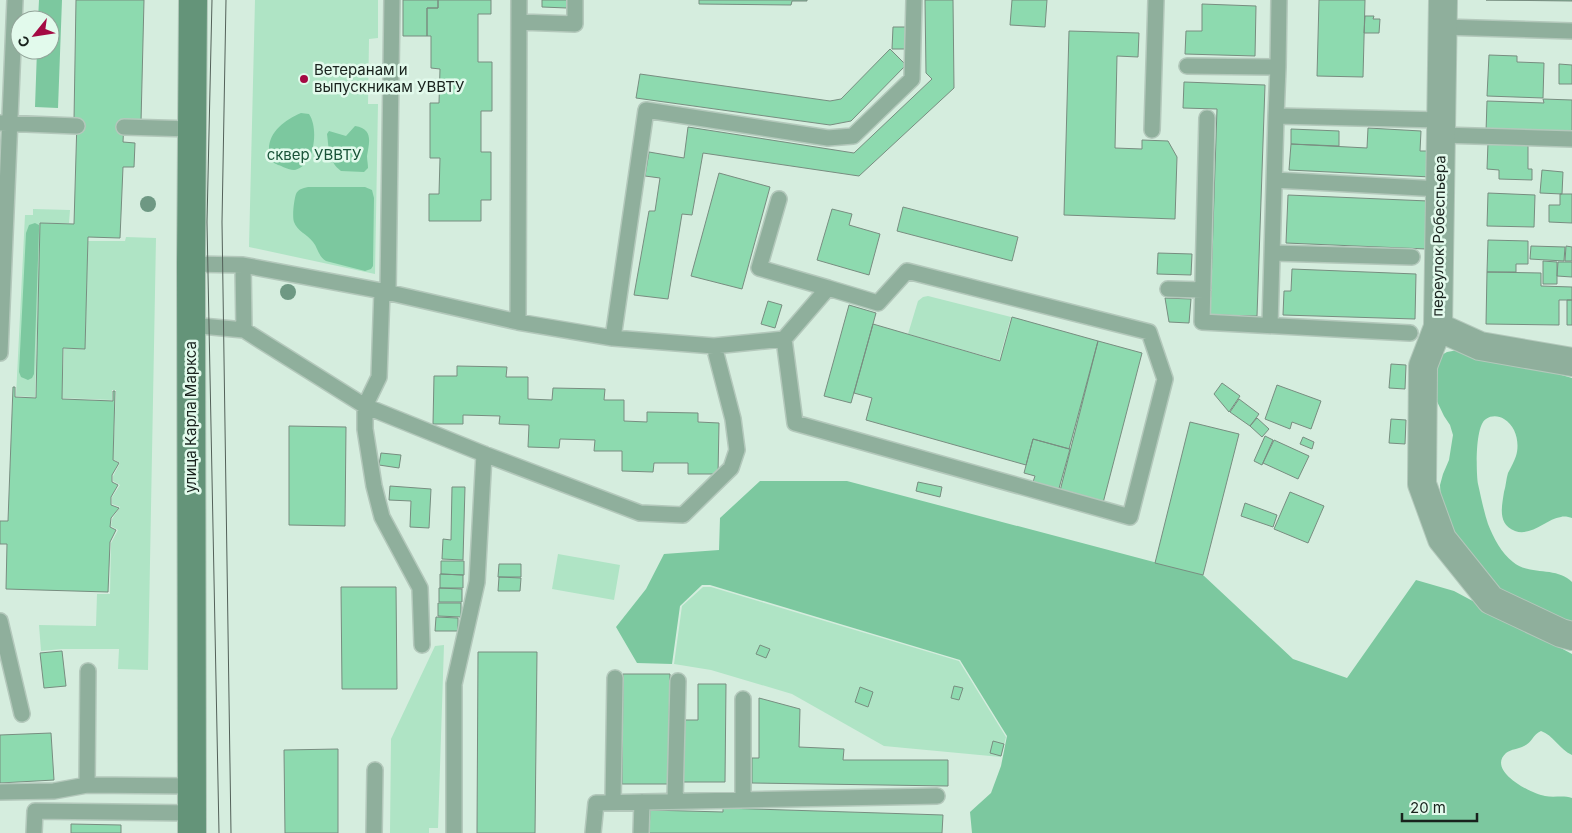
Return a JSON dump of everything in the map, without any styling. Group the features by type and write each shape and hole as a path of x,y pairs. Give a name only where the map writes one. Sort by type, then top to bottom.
{"main road":[{"name":"улица Карла Маркса","path":"192,823 191,264 193,0"}],"street":[{"name":"переулок Робеспьера","path":"1443,0 1438,327 1423,366 1422,484 1442,539 1491,600 1561,634 1572,636"},
{"path":"1438,327 1480,346 1572,362"}],"lane":[{"path":"0,346 5,123 15,0"},
{"path":"392,0 385,291 379,377 365,406 365,430 374,486 382,516 420,588 422,645"},
{"path":"518,322 519,0"},
{"path":"518,22 574,24 575,0"},
{"path":"613,338 646,110 828,138 853,136 912,79 914,0"},
{"path":"1152,130 1156,0"},
{"path":"1270,325 1279,0"},
{"path":"1443,27 1572,31"},
{"path":"1187,66 1278,67"},
{"path":"1276,116 1441,127 1572,139"},
{"path":"1207,118 1202,322 1410,333"},
{"path":"5,123 77,126"},
{"path":"124,127 192,129"},
{"path":"1275,180 1440,189"},
{"path":"779,199 759,268 878,303 906,271 1148,332 1165,379 1130,517 795,423 784,340"},
{"path":"1273,253 1412,257"},
{"path":"191,264 244,265 385,291 518,322 613,338 714,346 784,340 828,288"},
{"path":"244,265 244,330"},
{"path":"1168,289 1202,290"},
{"path":"191,325 244,330 365,406 484,454 640,513 682,515 731,468 737,450 733,419 714,346"},
{"path":"454,833 454,684 477,582 484,454"},
{"path":"0,621 22,714"},
{"path":"87,785 88,670"},
{"path":"613,802 615,678"},
{"path":"675,801 678,681"},
{"path":"743,698 743,800"},
{"path":"374,833 375,770"},
{"path":"0,792 54,791 87,785 191,786"},
{"path":"593,833 596,803 937,796"},
{"path":"641,833 642,802"},
{"path":"34,833 35,811 192,823"}],"green space":[{"path":"39,0 62,0 60,54 60,10 38,10"},
{"name":"сквер УВВТУ","path":"255,0 378,0 378,38 369,39 368,104 378,104 375,274 249,247"},
{"path":"37,60 60,60 58,108 35,107"},
{"path":"301,113 309,114 311,118 314,130 314,143 307,162 298,169 293,170 275,164 271,160 269,144 274,132 279,127"},
{"path":"355,126 368,133 368,168 364,172 341,171 331,159 327,134 329,131 346,136"},
{"path":"306,187 365,187 372,190 374,198 373,266 365,271 326,261 321,257 313,242 297,228 293,216 296,194"},
{"path":"33,209 70,210 69,223 40,223 35,397 16,396 25,215 33,215"},
{"path":"35,223 39,225 39,230 34,374 28,380 21,377 19,372 26,233 29,225"},
{"path":"126,237 156,238 148,670 118,669 119,649 41,651 39,625 96,626 97,594 110,594 111,543 118,530 111,526 112,519 120,507 112,504 112,497 120,485 113,481 113,476 120,463 113,459 116,390 112,390 112,400 62,398 64,349 85,349 88,241 125,241"},
{"path":"928,296 1011,317 999,360 908,334 918,301"},
{"path":"1458,350 1516,362 1572,378 1572,518 1555,518 1527,532 1515,531 1505,524 1502,514 1503,497 1507,475 1516,456 1518,446 1514,430 1504,419 1491,417 1482,423 1478,439 1477,470 1481,499 1488,524 1495,540 1505,555 1513,562 1527,569 1559,574 1572,582 1572,625 1503,598 1449,526 1441,502 1440,485 1449,460 1453,435 1450,425 1432,391 1438,357 1447,352"},
{"path":"760,481 847,481 1203,575 1293,659 1347,678 1416,580 1454,591 1572,654 1572,755 1541,731 1527,745 1506,753 1501,760 1506,774 1531,791 1545,796 1572,798 1572,833 972,833 970,812 991,793 1001,766 1007,736 960,660 710,585 702,585 680,606 672,664 637,663 616,627 646,589 664,554 719,550 720,518"},
{"path":"558,554 620,565 614,600 552,589"},
{"path":"703,587 711,587 959,661 1006,737 1001,757 884,746 792,694 711,670 674,664 682,606"},
{"path":"444,645 438,828 429,828 429,833 390,833 391,739 435,646"}],"building":[{"path":"76,0 144,0 141,122 124,121 123,142 135,143 134,167 123,167 120,238 88,237 85,349 63,348 62,399 113,401 113,391 115,391 113,460 119,463 112,475 112,482 118,485 111,497 111,505 119,508 111,518 110,527 116,530 110,542 108,592 6,589 7,544 0,544 0,521 8,521 13,387 15,387 15,397 36,398 40,223 74,224 77,120 74,120"},
{"path":"403,0 438,0 438,8 427,8 427,36 403,36"},
{"path":"438,0 491,0 491,14 478,14 478,62 492,62 492,111 481,111 481,152 491,152 491,200 481,200 481,221 429,221 429,194 439,194 440,158 430,158 430,103 439,103 440,69 431,68 431,36 427,36 427,8 438,8"},
{"path":"542,0 567,0 567,8 542,7"},
{"path":"699,0 807,1 792,1 791,5 699,4"},
{"path":"925,0 953,0 954,88 859,176 703,153 692,215 682,214 668,299 634,295 649,211 655,211 660,178 645,176 649,152 684,158 688,127 854,153 932,79 926,73"},
{"path":"1012,0 1047,0 1045,27 1010,25"},
{"path":"1319,0 1365,0 1363,77 1317,76"},
{"path":"1486,0 1572,0 1572,1"},
{"path":"1202,4 1256,6 1255,56 1185,54 1186,31 1202,31"},
{"path":"1365,16 1374,16 1373,19 1380,19 1379,33 1364,33"},
{"path":"893,27 906,27 906,49 892,49"},
{"path":"1069,31 1139,33 1138,57 1117,56 1115,148 1142,149 1142,140 1168,141 1177,157 1175,219 1064,215"},
{"path":"890,49 906,65 851,121 830,125 636,98 640,74 830,101 841,99"},
{"path":"1489,55 1517,56 1517,62 1544,63 1543,98 1487,96"},
{"path":"1559,64 1572,65 1572,84 1559,84"},
{"path":"1184,82 1265,85 1257,316 1210,315 1217,109 1183,108"},
{"path":"1543,99 1572,100 1572,135 1486,132 1487,101 1544,103"},
{"path":"1368,128 1421,131 1420,151 1433,151 1431,177 1289,170 1291,144 1367,148"},
{"path":"1291,129 1339,131 1339,146 1291,144"},
{"path":"1488,143 1528,144 1528,169 1532,169 1532,180 1499,179 1499,170 1487,169"},
{"path":"1542,170 1563,172 1562,194 1540,193"},
{"path":"719,173 770,187 742,289 691,276"},
{"path":"1488,193 1535,195 1534,227 1487,226"},
{"path":"1560,194 1572,194 1572,223 1549,222 1549,205 1560,205"},
{"path":"1288,195 1428,201 1426,249 1286,243"},
{"path":"903,207 1018,237 1012,261 897,231"},
{"path":"832,209 852,214 849,225 880,234 869,275 817,260"},
{"path":"1488,240 1528,241 1528,264 1516,264 1516,272 1487,272"},
{"path":"1531,246 1565,247 1564,261 1530,259"},
{"path":"1566,246 1572,247 1572,261 1565,261"},
{"path":"1158,253 1192,254 1191,275 1157,274"},
{"path":"1543,261 1557,262 1557,284 1543,284"},
{"path":"1558,262 1572,262 1572,277 1557,276"},
{"path":"1292,269 1416,274 1415,319 1283,315 1284,291 1291,291"},
{"path":"1487,272 1541,273 1541,286 1572,287 1572,300 1559,300 1559,325 1486,324"},
{"path":"1165,298 1191,299 1189,323 1169,322"},
{"path":"1567,300 1572,300 1572,325 1567,325"},
{"path":"768,301 782,305 775,328 761,324"},
{"path":"849,305 876,313 851,403 824,396"},
{"path":"1012,317 1098,341 1069,449 1033,439 1026,465 866,420 872,398 854,393 873,324 1000,361"},
{"path":"1098,341 1142,353 1103,503 1060,491"},
{"path":"1391,364 1406,365 1405,389 1389,388"},
{"path":"457,366 507,367 506,377 528,377 528,399 552,400 553,388 605,389 604,400 624,400 624,421 647,422 647,412 698,413 698,422 719,423 718,474 688,474 688,463 654,463 653,472 622,471 622,451 594,451 595,440 560,439 559,448 528,447 529,425 499,424 500,416 463,415 463,424 433,424 434,376 457,376"},
{"path":"1222,383 1240,396 1229,412 1214,394"},
{"path":"1277,385 1321,401 1311,429 1292,422 1290,429 1265,419"},
{"path":"1239,399 1259,414 1250,426 1230,412"},
{"path":"1257,418 1269,429 1262,437 1250,426"},
{"path":"1391,419 1406,420 1405,444 1389,443"},
{"path":"1190,422 1239,434 1203,575 1155,563"},
{"path":"289,426 346,427 345,526 289,525"},
{"path":"1265,436 1273,440 1262,465 1254,461"},
{"path":"1303,437 1314,442 1312,449 1300,444"},
{"path":"1033,439 1070,449 1058,492 1032,485 1035,476 1024,473"},
{"path":"1274,440 1309,456 1298,479 1263,463"},
{"path":"381,453 401,455 399,468 379,465"},
{"path":"918,482 942,487 940,497 916,491"},
{"path":"390,486 431,489 429,528 410,527 411,501 389,500"},
{"path":"452,487 465,487 463,560 442,559 443,539 451,540"},
{"path":"1290,492 1324,506 1308,543 1274,529"},
{"path":"1245,503 1277,515 1273,527 1241,516"},
{"path":"441,561 464,561 464,575 441,574"},
{"path":"499,564 521,564 521,577 498,577"},
{"path":"440,574 463,575 463,588 440,588"},
{"path":"499,577 521,578 520,591 498,591"},
{"path":"341,587 396,587 397,689 342,689"},
{"path":"439,588 462,589 462,602 439,602"},
{"path":"438,603 461,603 461,617 438,616"},
{"path":"436,617 458,618 458,631 435,631"},
{"path":"760,645 770,649 766,658 756,654"},
{"path":"62,651 66,686 44,688 40,653"},
{"path":"478,652 537,652 535,833 477,833"},
{"path":"623,674 670,674 668,784 622,784"},
{"path":"698,684 726,684 725,782 683,782 684,720 698,720"},
{"path":"954,686 963,688 959,700 951,698"},
{"path":"860,687 873,692 868,707 855,702"},
{"path":"759,698 800,709 799,747 844,749 843,760 948,760 948,786 752,783 752,758 759,758"},
{"path":"51,733 54,780 0,783 0,735"},
{"path":"993,741 1004,744 1001,756 990,753"},
{"path":"338,749 338,833 285,833 284,750"},
{"path":"723,808 943,815 942,833 649,833 650,810 723,812"},
{"path":"71,824 121,825 121,833 71,833"}],"tram line":[{"path":"212,0 207,222 219,833"},
{"path":"226,0 222,222 231,833"}],"place":[{"name":"Ветеранам и выпускникам УВВТУ","path":"304,79"}]}
